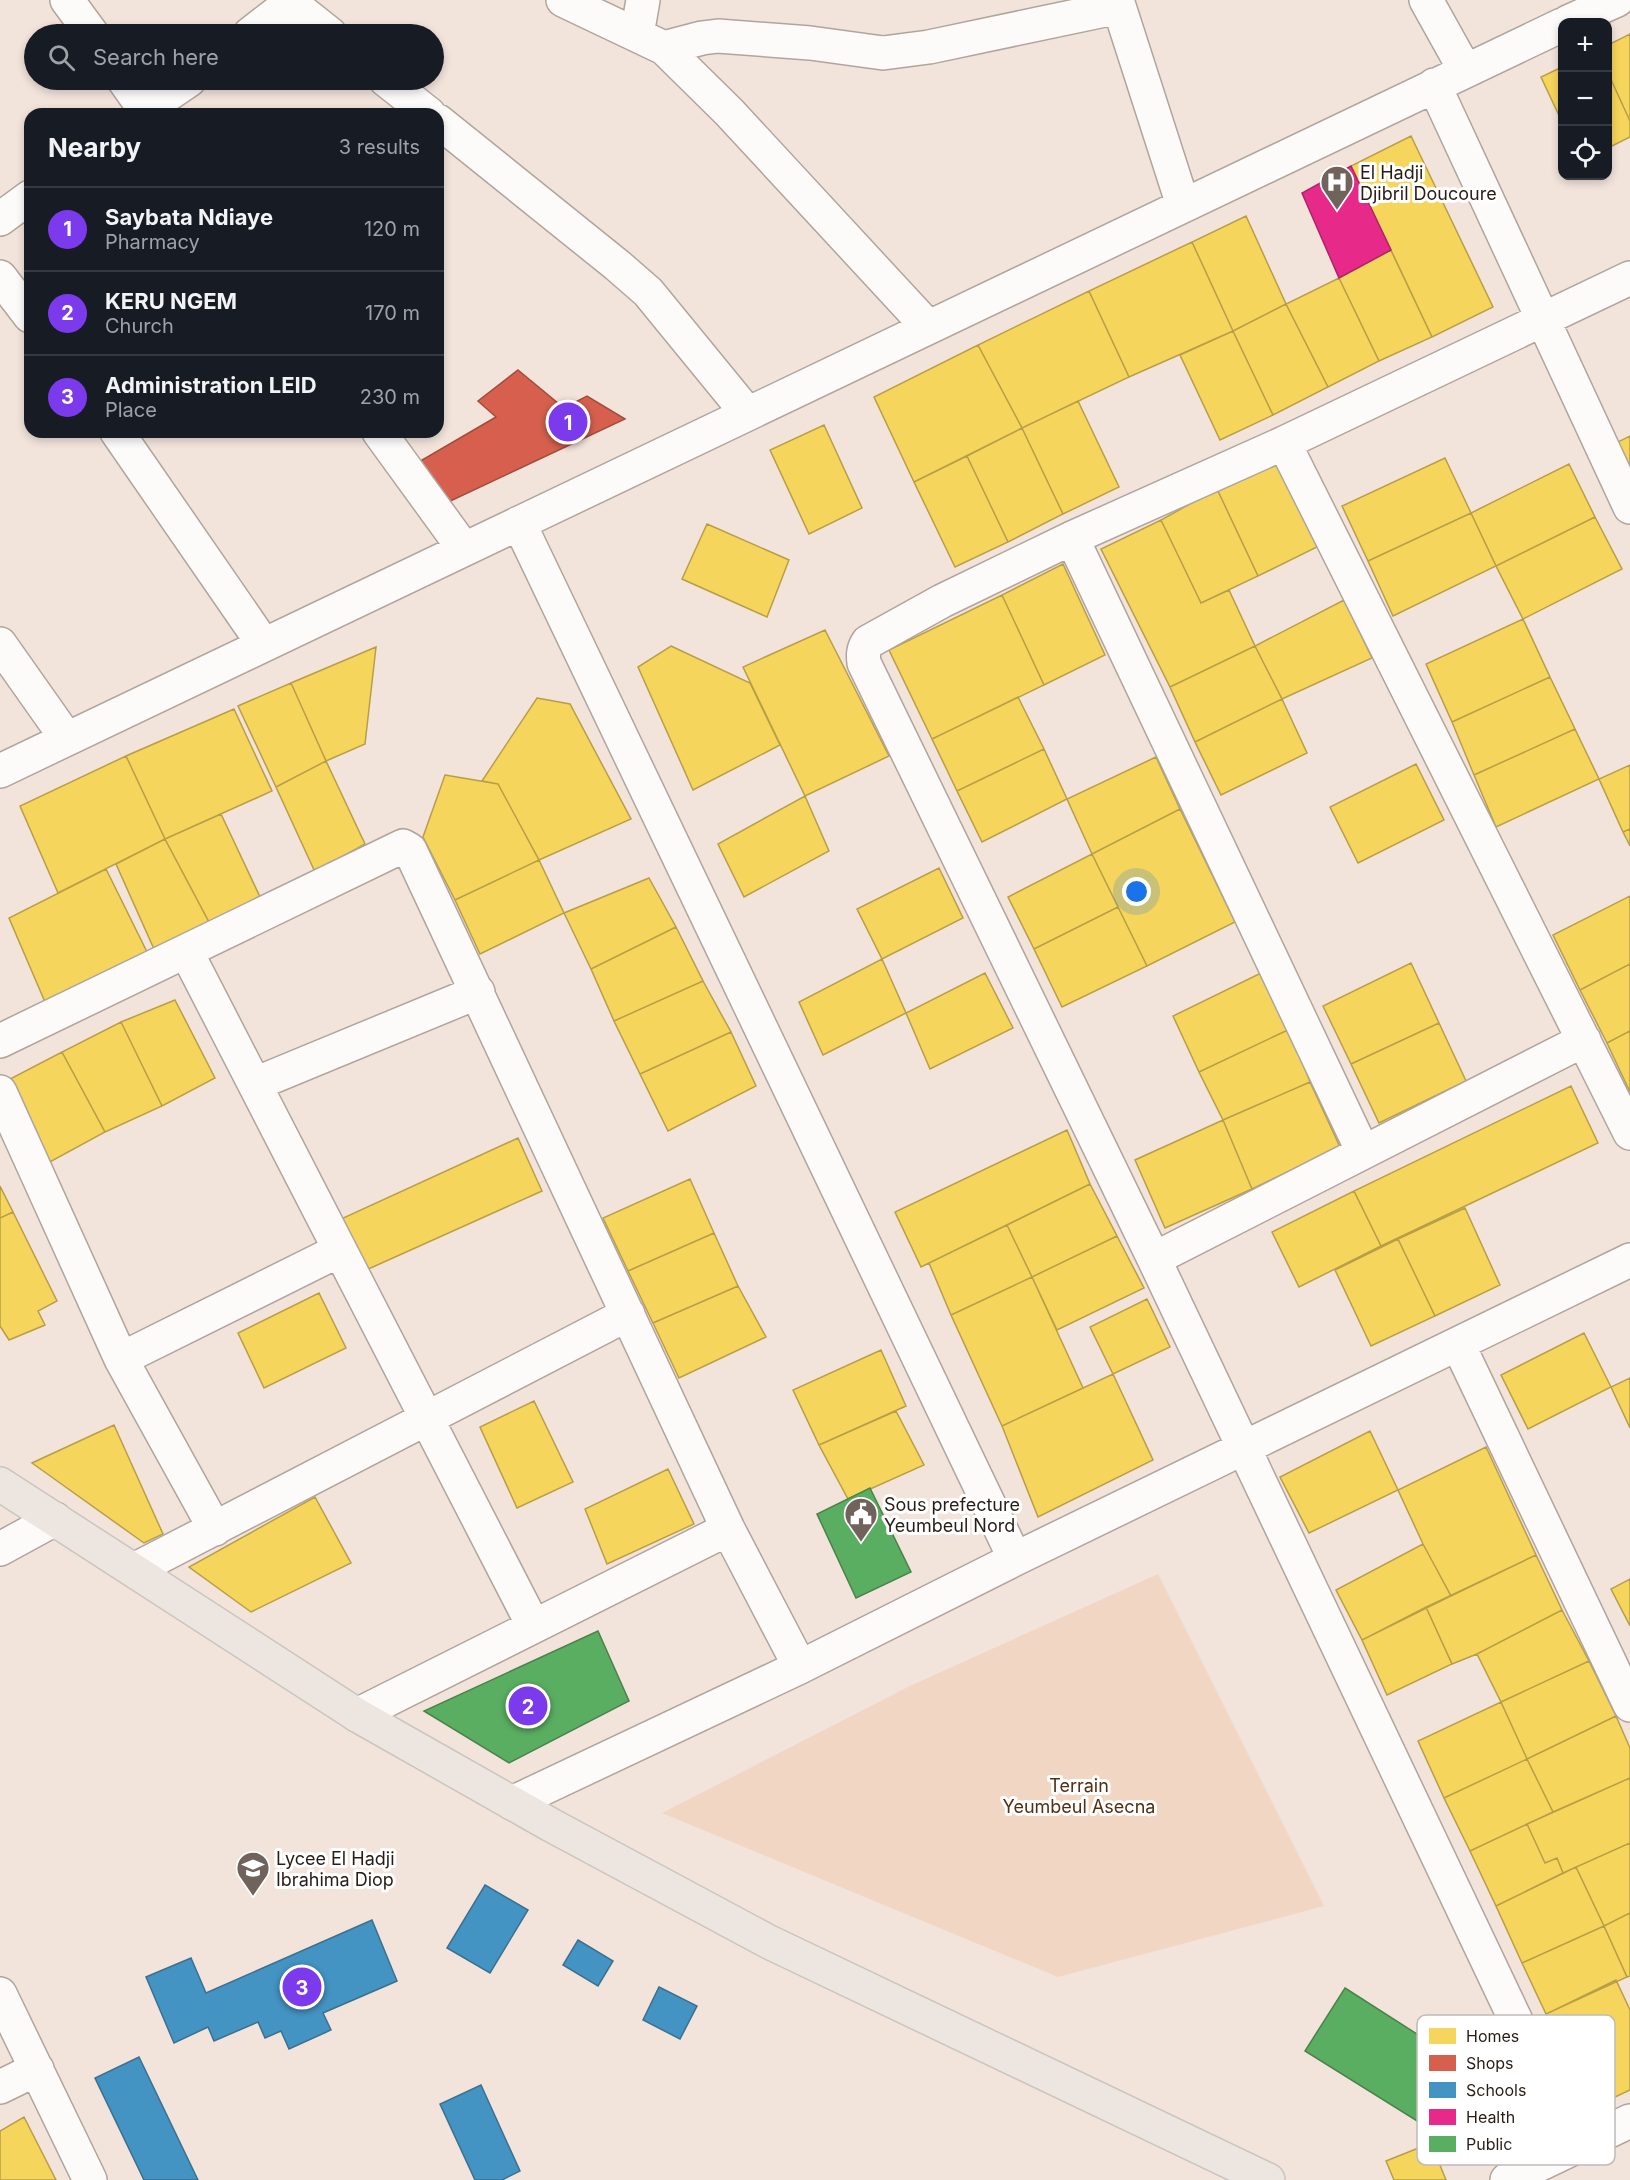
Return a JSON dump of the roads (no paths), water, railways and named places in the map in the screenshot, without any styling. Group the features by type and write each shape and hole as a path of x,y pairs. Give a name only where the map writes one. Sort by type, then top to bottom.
{"main road":[{"path":"0,1484 357,1715 512,1803 769,1942 1268,2180"}],"street":[{"path":"67,0 85,24"},
{"path":"563,0 650,42 729,112 928,327"},
{"path":"643,0 650,42"},
{"path":"1426,0 1465,70"},
{"path":"1577,18 1617,0"},
{"path":"263,24 292,2 318,24"},
{"path":"650,42 718,36 810,43 883,53 929,47 1118,4 1183,206"},
{"path":"0,771 1558,27"},
{"path":"1434,86 1630,507"},
{"path":"130,90 141,108"},
{"path":"151,108 175,90"},
{"path":"399,90 421,108"},
{"path":"444,126 648,292 747,413"},
{"path":"0,219 24,201"},
{"path":"0,277 24,308"},
{"path":"1513,2015 1154,1259 869,674 863,656 868,642 942,601 1072,538 1284,443 1630,278"},
{"path":"121,438 264,645"},
{"path":"383,438 464,549"},
{"path":"1284,443 1630,1133"},
{"path":"519,523 1015,1558"},
{"path":"1072,538 1363,1152"},
{"path":"0,645 67,739"},
{"path":"0,1041 403,846 410,850 728,1529 800,1667"},
{"path":"186,951 533,1625"},
{"path":"255,1084 478,992"},
{"path":"1154,1259 1584,1040"},
{"path":"0,1092 122,1359 215,1528"},
{"path":"122,1359 340,1250"},
{"path":"512,1803 800,1667 1015,1558 1630,1260"},
{"path":"134,1570 428,1420 628,1314"},
{"path":"1458,1344 1630,1705"},
{"path":"0,1548 55,1520"},
{"path":"357,1715 728,1529"},
{"path":"0,1994 90,2180"},
{"path":"0,2087 37,2069"},
{"path":"1615,2128 1630,2121"},
{"path":"1507,2180 1538,2165"}],"place":[{"name":"El Hadji Djibril Doucoure","path":"1337,211"},
{"name":"Saybata Ndiaye","path":"568,422"},
{"name":"Sous prefecture Yeumbeul Nord","path":"861,1543"},
{"name":"KERU NGEM","path":"528,1706"},
{"name":"Lycee El Hadji Ibrahima Diop","path":"253,1897"},
{"name":"Administration LEID","path":"302,1987"}],"park label":[{"name":"Terrain Yeumbeul Asecna","path":"1079,1795"}]}
